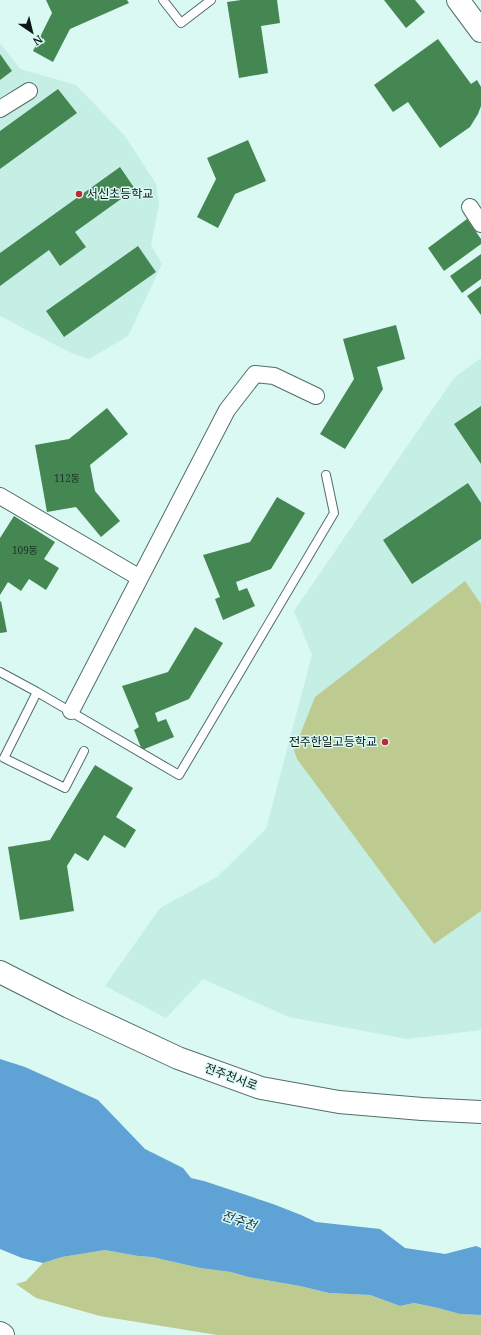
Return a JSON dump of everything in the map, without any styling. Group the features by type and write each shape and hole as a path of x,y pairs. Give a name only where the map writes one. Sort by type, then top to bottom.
{"street":[{"path":"458,0 481,31"},
{"path":"0,109 29,91"},
{"path":"470,206 481,224"},
{"path":"71,711 227,410 255,374 274,376 316,396"},
{"path":"0,496 140,578"},
{"name":"전주천서로","path":"0,972 69,1007 178,1058 261,1088 339,1102 422,1110 481,1112"}],"lane":[{"path":"163,0 181,23 211,0"},
{"path":"0,672 71,711 179,775 334,513 326,475"},
{"path":"37,692 4,758 65,788 84,751"}],"shaded area":[{"name":"서신초등학교","path":"0,43 20,69 76,85 125,136 156,184 159,205 151,245 162,264 128,336 89,359 71,353 0,316"},
{"name":"전주한일고등학교","path":"481,358 481,1030 407,1039 289,1017 203,979 166,1018 105,986 160,908 217,877 266,829 312,655 294,611 454,378"}],"green space":[{"path":"465,581 481,604 481,911 434,944 297,759 294,750 315,697"},
{"path":"105,1250 152,1257 200,1268 231,1272 248,1277 300,1286 329,1293 370,1295 400,1306 414,1303 460,1314 481,1315 481,1335 217,1335 100,1316 36,1298 16,1284 26,1281 43,1263 62,1257"}],"water":[{"name":"전주천","path":"0,1059 25,1067 98,1100 145,1149 183,1168 191,1178 273,1204 316,1222 380,1229 405,1248 445,1254 476,1246 481,1248 481,1315 460,1314 414,1303 400,1306 370,1295 329,1293 300,1286 248,1277 231,1272 200,1268 152,1257 105,1250 62,1257 43,1263 22,1258 0,1249"}],"building":[{"path":"46,0 127,0 129,3 70,29 53,62 33,51 52,13"},
{"path":"241,0 277,0 280,23 261,26 268,73 239,78 227,2"},
{"path":"384,0 415,0 425,12 406,28"},
{"path":"438,39 471,84 477,80 481,87 481,106 470,127 440,148 408,102 393,112 374,85"},
{"path":"0,54 12,71 0,80"},
{"path":"58,89 77,113 0,169 0,131"},
{"path":"248,140 266,181 235,194 218,228 197,217 216,179 207,158"},
{"path":"120,167 135,189 75,232 86,247 60,266 49,250 0,286 0,253"},
{"path":"467,219 481,239 481,244 444,271 428,248"},
{"path":"138,246 156,272 64,337 46,311"},
{"path":"481,254 481,279 462,293 450,276"},
{"path":"481,286 481,315 467,296"},
{"path":"396,325 405,359 377,367 383,389 345,449 320,434 354,379 343,339"},
{"path":"481,406 481,464 454,424"},
{"path":"107,408 128,434 90,465 95,491 120,521 101,537 76,507 47,512 35,445 69,439"},
{"path":"468,483 481,503 481,539 412,584 383,540"},
{"path":"277,497 305,513 271,569 236,582 239,591 247,588 255,606 223,620 215,599 220,597 203,555 250,542"},
{"path":"14,516 55,542 44,559 59,568 46,590 29,579 21,591 8,582 0,595 0,538"},
{"path":"1,601 7,632 0,633 0,602"},
{"path":"195,627 223,643 189,699 155,713 158,722 166,719 174,737 142,750 134,730 139,727 122,686 168,672"},
{"path":"95,765 133,788 116,817 136,830 125,848 104,835 88,861 75,853 67,866 74,911 20,920 8,847 50,840"}],"place":[{"name":"서신초등학교","path":"79,194"},
{"name":"전주한일고등학교","path":"385,742"}]}
